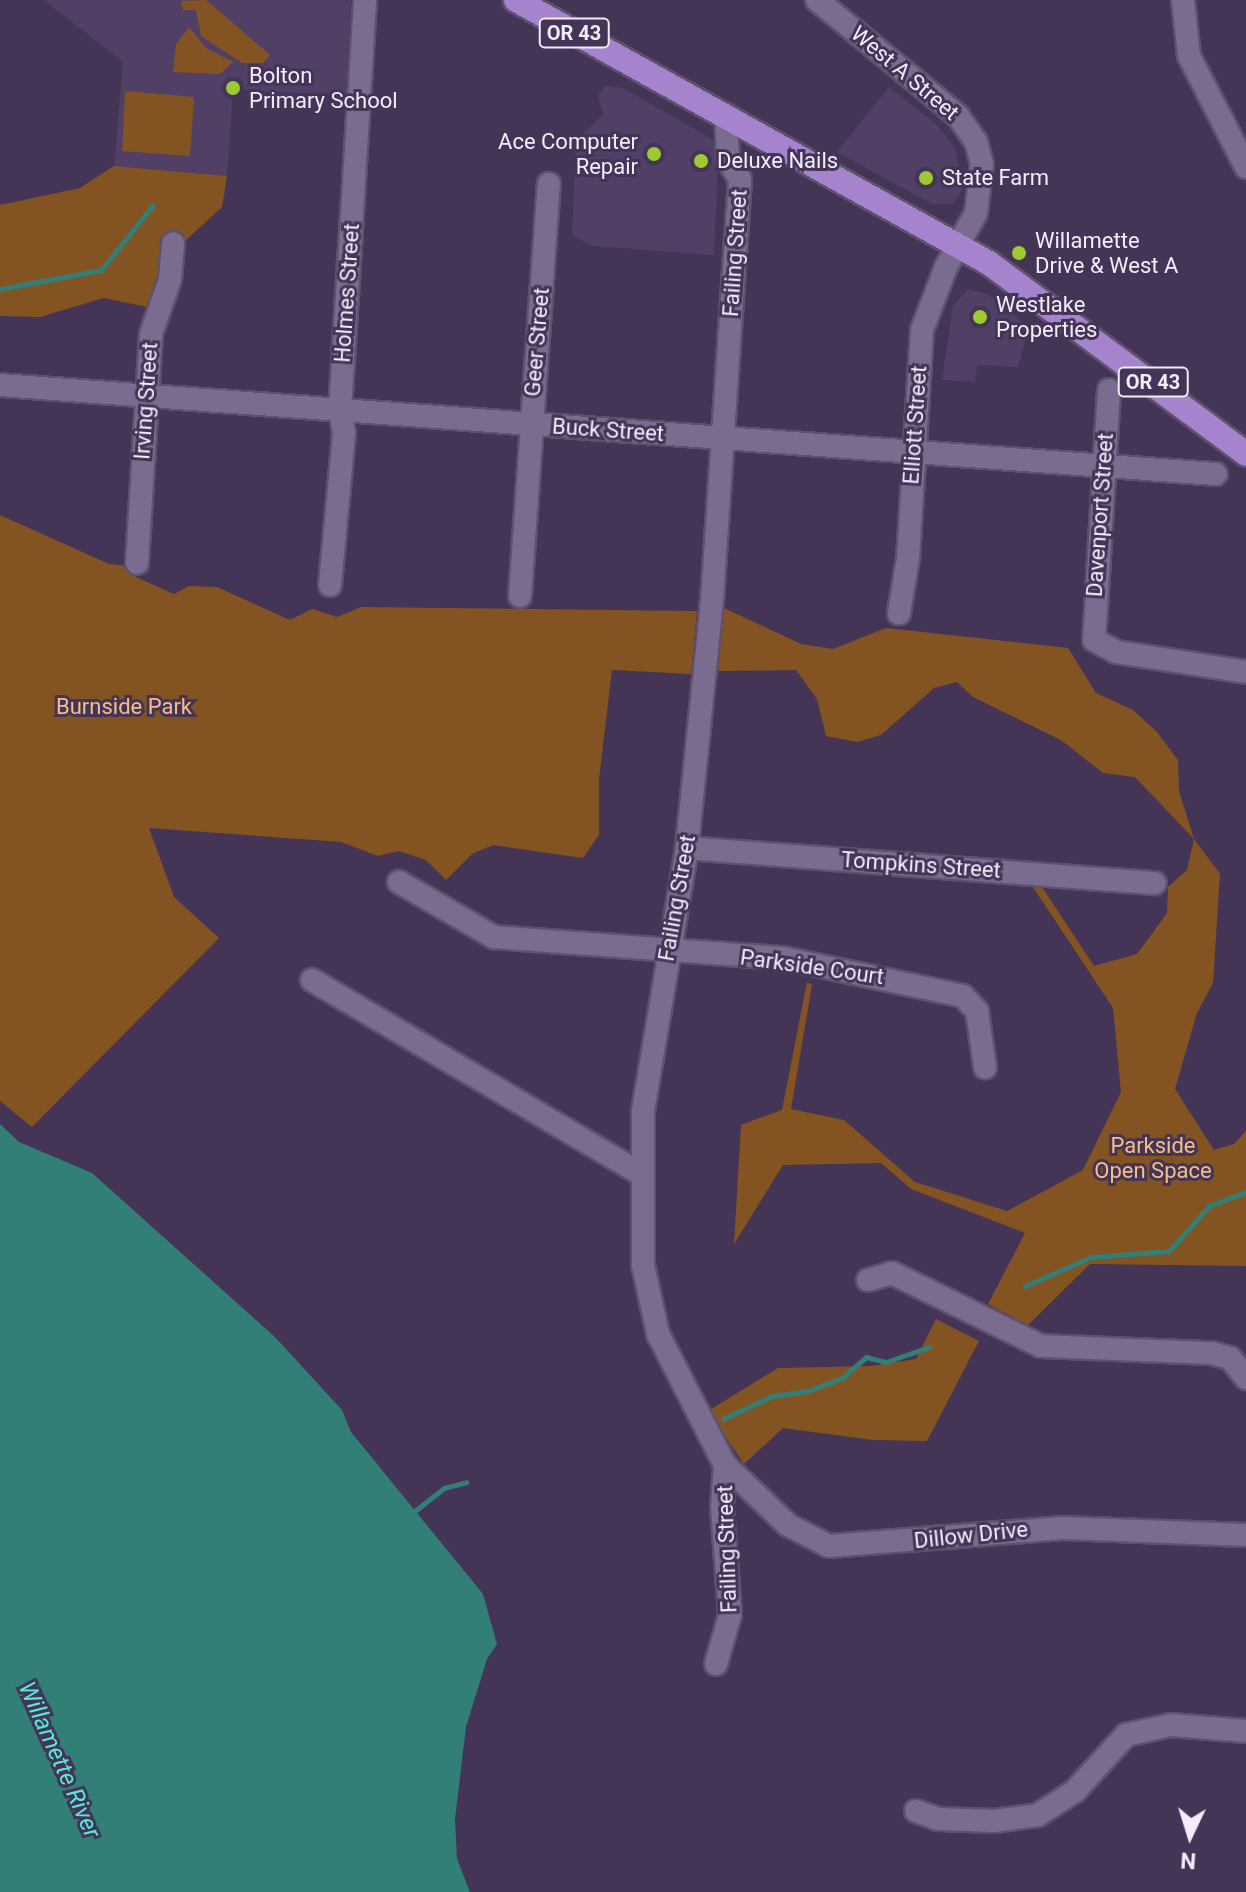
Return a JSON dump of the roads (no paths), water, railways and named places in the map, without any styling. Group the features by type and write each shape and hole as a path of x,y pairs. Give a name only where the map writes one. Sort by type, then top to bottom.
{"main road":[{"name":"OR 43","path":"516,0 958,245 1059,312 1246,454"}],"street":[{"name":"Holmes Street","path":"330,585 344,433 340,410 365,0"},
{"name":"West A Street","path":"817,0 948,106 973,136 980,155 982,191 976,213 958,245"},
{"path":"1183,0 1189,56 1246,167"},
{"name":"Failing Street","path":"716,1664 730,1615 722,1506 725,1465 652,1315 643,1265 642,1174 646,1076 687,848 712,600 740,179 728,160 726,115"},
{"name":"Geer Street","path":"520,596 549,184"},
{"name":"Irving Street","path":"137,563 151,334 170,279 173,243"},
{"name":"Elliott Street","path":"899,613 908,558 922,330 958,245"},
{"name":"Buck Street","path":"0,385 1216,474"},
{"name":"Davenport Street","path":"1109,390 1094,640 1117,652 1246,672"},
{"name":"Tompkins Street","path":"687,848 1155,883"},
{"name":"Parkside Court","path":"399,882 494,937 668,953 783,958 932,986 954,996 955,1007 975,1021 985,1067"},
{"path":"312,980 642,1174"},
{"path":"868,1280 892,1273 1041,1346 1214,1353 1238,1364 1246,1378"},
{"name":"Dillow Drive","path":"725,1465 795,1530 842,1548 1063,1528 1246,1535"},
{"path":"916,1811 938,1819 994,1821 1038,1815 1075,1791 1126,1735 1171,1725 1246,1731"}],"water":[{"name":"Willamette River","path":"0,1124 19,1142 92,1173 275,1337 342,1410 351,1432 483,1594 497,1644 487,1659 466,1727 455,1819 457,1859 470,1892 0,1892"}],"waterway":[{"path":"0,289 101,270 153,205"},
{"path":"1025,1286 1091,1257 1169,1251 1209,1206 1246,1192"},
{"path":"723,1419 772,1396 808,1391 842,1378 866,1357 886,1362 929,1347"},
{"path":"416,1510 444,1488 466,1482"}],"place":[{"name":"Bolton Primary School","path":"233,88"},
{"name":"Ace Computer Repair","path":"654,154"},
{"name":"Deluxe Nails","path":"701,161"},
{"name":"State Farm","path":"926,178"},
{"name":"Willamette Drive & West A","path":"1019,253"},
{"name":"Westlake Properties","path":"980,317"}],"park label":[{"name":"Burnside Park","path":"124,707"},
{"name":"Parkside Open Space","path":"1153,1158"}]}
